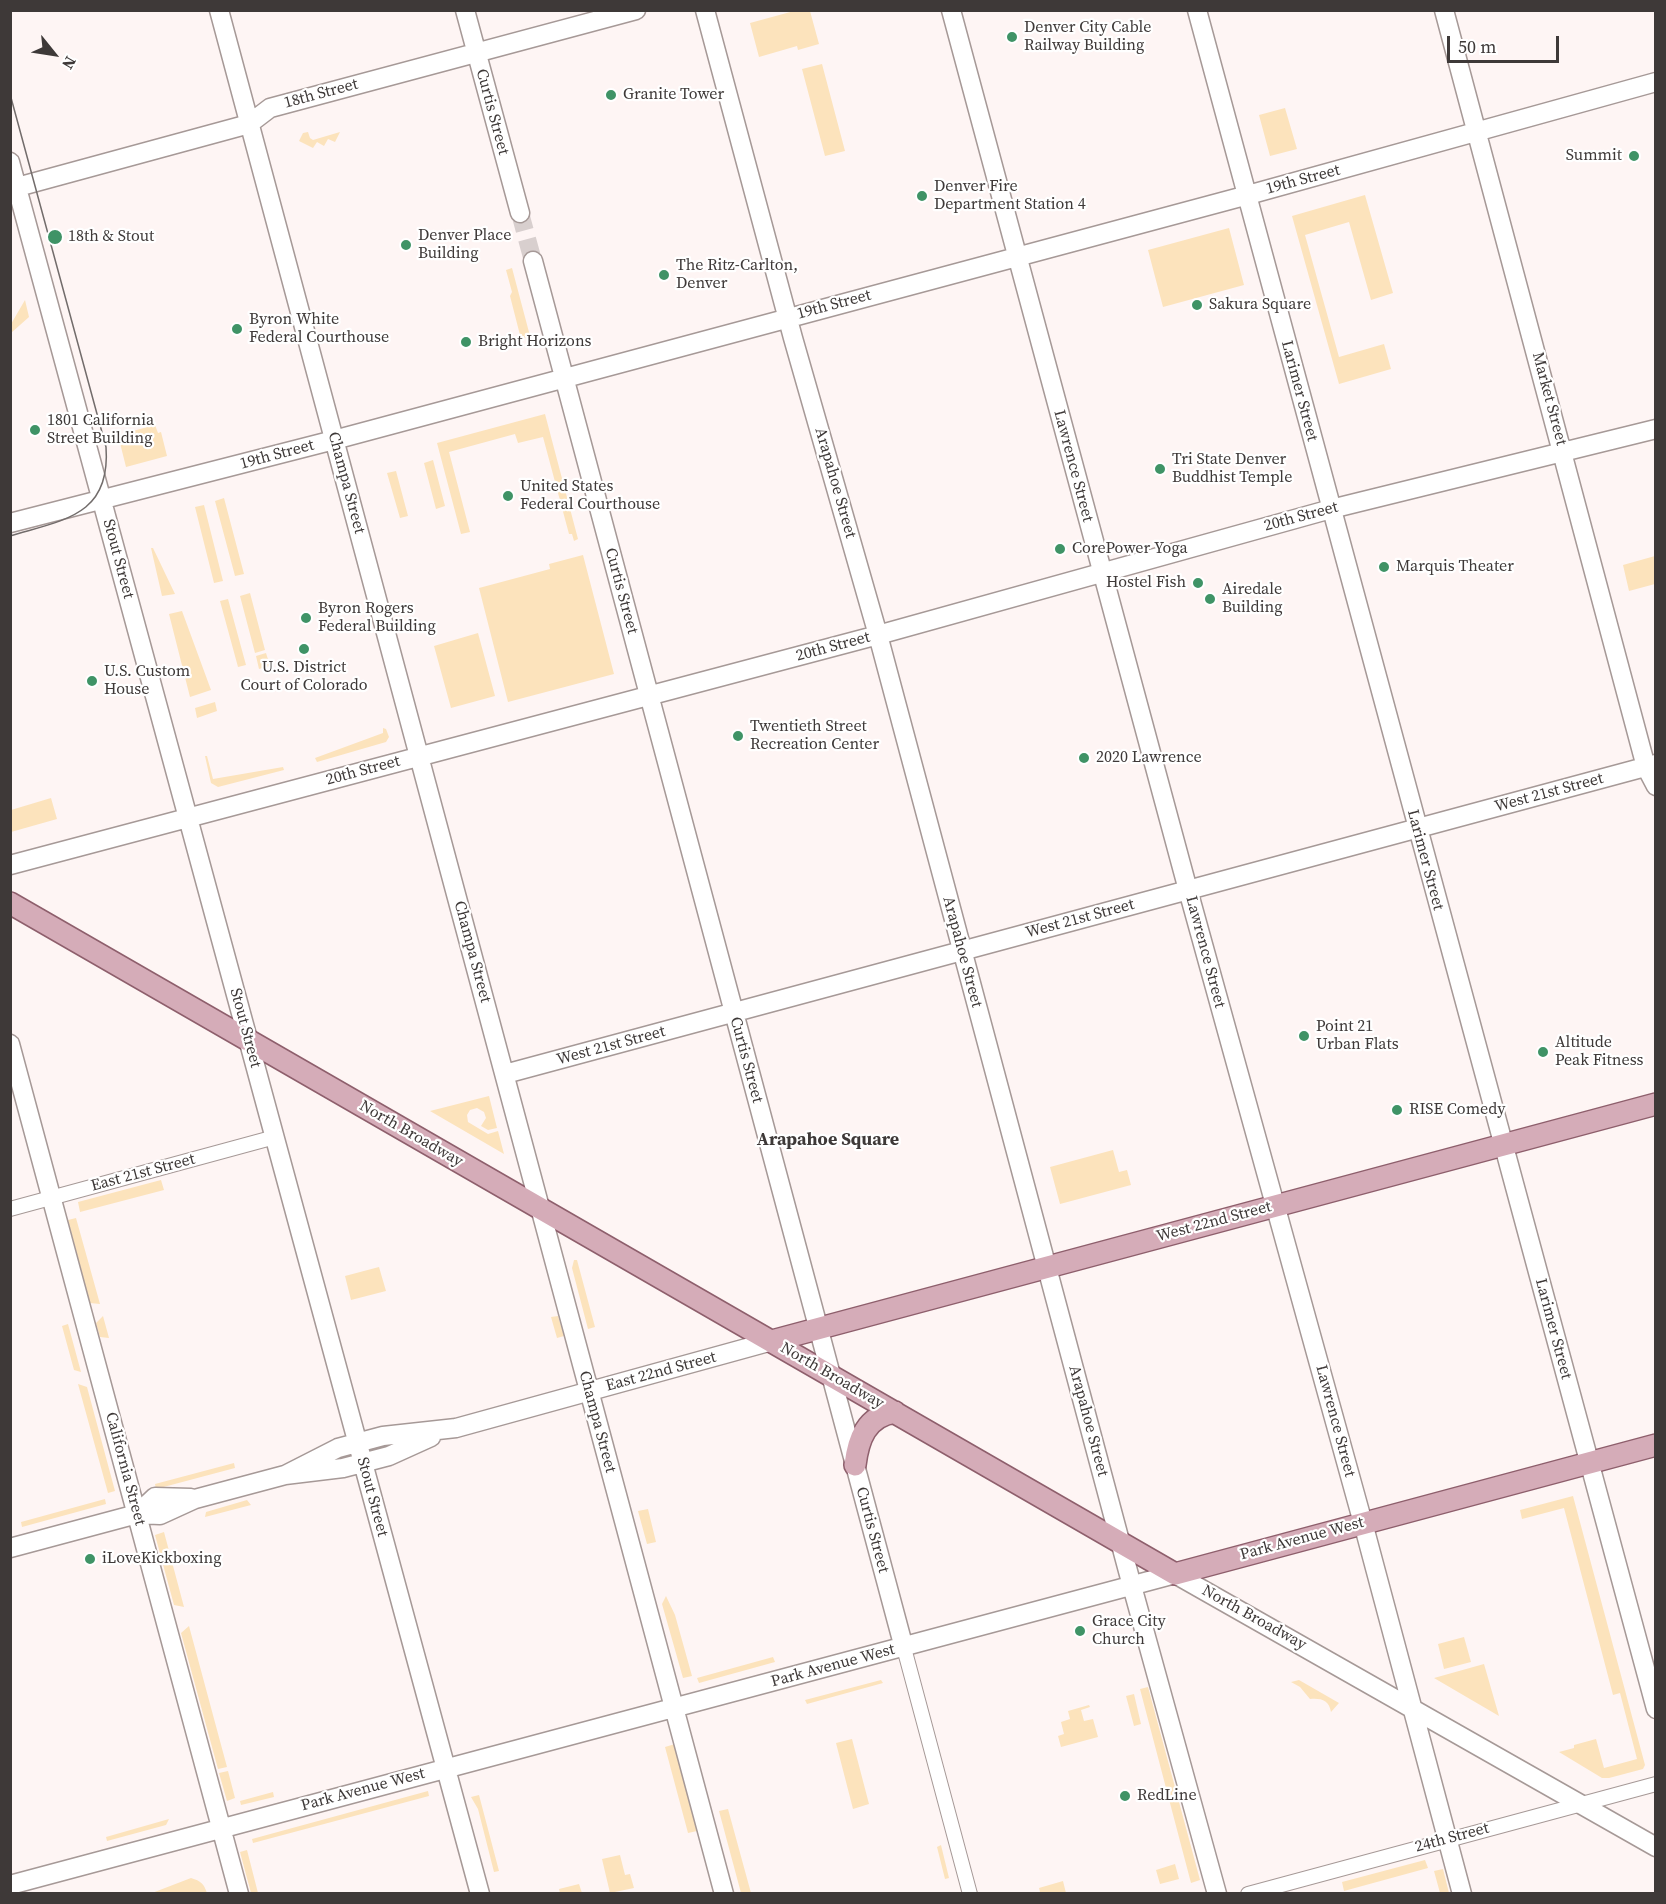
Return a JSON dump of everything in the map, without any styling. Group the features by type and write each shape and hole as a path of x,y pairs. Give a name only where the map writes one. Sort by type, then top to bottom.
{"main road":[{"name":"North Broadway","path":"10,903 1175,1574"},
{"name":"West 22nd Street","path":"772,1341 1656,1104"},
{"path":"855,1465 857,1447 865,1429 880,1416 895,1412"},
{"name":"Park Avenue West","path":"1175,1574 1656,1445"}],"street":[{"name":"Champa Street","path":"219,10 724,1893"},
{"name":"Curtis Street","path":"465,10 520,213"},
{"name":"18th Street","path":"14,188 249,124 270,108 636,10"},
{"name":"Arapahoe Street","path":"705,10 788,318 878,635 1120,1542 1217,1893"},
{"name":"Lawrence Street","path":"951,10 1462,1893"},
{"name":"Larimer Street","path":"1197,10 1416,829 1656,1709"},
{"name":"Market Street","path":"1444,10 1656,786"},
{"name":"19th Street","path":"10,523 334,440 1248,195 1656,82"},
{"name":"Stout Street","path":"10,162 14,188 102,501 480,1893"},
{"name":"Curtis Street","path":"532,261 970,1893"},
{"name":"20th Street","path":"10,865 878,635 1331,509 1656,429"},
{"name":"West 21st Street","path":"505,1074 1651,766"},
{"name":"California Street","path":"10,1044 239,1893"},
{"name":"East 21st Street","path":"10,1209 275,1137"},
{"name":"East 22nd Street","path":"10,1548 137,1514 160,1515 195,1498 285,1474 343,1468 389,1456 446,1431 772,1341"},
{"name":"East 22nd Street","path":"285,1474 338,1448 384,1436 446,1431"},
{"name":"Park Avenue West","path":"10,1886 446,1767 904,1648 1175,1574"},
{"name":"North Broadway","path":"1175,1574 1656,1847"},
{"name":"24th Street","path":"1248,1893 1656,1784"}],"shaded area":[{"path":"794,11 810,11 819,44 798,50 797,46 759,57 750,23"},
{"path":"822,64 845,151 825,156 802,69"},
{"path":"1285,108 1297,149 1270,156 1259,115"},
{"path":"308,132 313,140 340,132 335,142 328,139 324,146 317,142 313,148 299,141 303,133"},
{"path":"1365,195 1393,293 1371,300 1349,222 1305,235 1339,357 1384,344 1391,369 1339,384 1292,216"},
{"path":"1229,228 1244,285 1163,307 1148,250"},
{"path":"512,268 530,336 521,339 506,270"},
{"path":"25,300 29,317 11,333 11,324"},
{"path":"545,414 578,539 574,541 572,534 569,534 543,437 518,443 515,434 449,452 470,532 461,534 437,443"},
{"path":"155,425 158,433 161,432 167,456 126,467 118,435"},
{"path":"433,460 445,506 436,509 424,463"},
{"path":"396,471 408,516 400,518 387,473"},
{"path":"224,498 244,574 235,576 215,501"},
{"path":"204,505 223,581 214,583 195,507"},
{"path":"151,548 153,548 175,594 162,596"},
{"path":"583,555 614,674 508,702 479,588 550,569 549,564"},
{"path":"1655,556 1655,584 1629,591 1623,565"},
{"path":"250,593 265,650 255,653 240,596"},
{"path":"228,599 246,665 238,667 220,601"},
{"path":"182,611 211,690 190,697 169,614"},
{"path":"478,633 495,696 451,708 434,646"},
{"path":"266,653 270,666 259,669 256,656"},
{"path":"215,702 217,711 197,718 195,708"},
{"path":"383,728 386,729 389,737 386,742 317,762 315,758 383,733"},
{"path":"205,756 207,756 213,779 283,767 284,770 218,787 211,783"},
{"path":"51,798 57,819 11,832 11,810"},
{"path":"489,1096 497,1128 488,1130 481,1126 486,1118 484,1112 477,1108 470,1110 467,1115 468,1122 488,1134 498,1131 504,1154 430,1111"},
{"path":"1113,1150 1119,1172 1127,1170 1131,1185 1060,1204 1050,1167"},
{"path":"161,1180 164,1190 80,1212 78,1202"},
{"path":"76,1218 100,1304 90,1303 68,1220"},
{"path":"574,1260 577,1260 595,1327 588,1329 572,1268"},
{"path":"379,1267 386,1291 351,1300 345,1276"},
{"path":"103,1316 109,1338 100,1337 96,1323"},
{"path":"558,1316 564,1336 557,1338 551,1317"},
{"path":"68,1324 81,1372 74,1370 62,1326"},
{"path":"78,1384 87,1387 115,1491 108,1493"},
{"path":"234,1463 235,1468 156,1489 155,1484"},
{"path":"1573,1496 1645,1765 1643,1769 1609,1778 1602,1778 1559,1752 1596,1739 1604,1768 1637,1759 1620,1693 1613,1695 1564,1508 1522,1519 1520,1510"},
{"path":"105,1499 106,1504 22,1527 21,1522"},
{"path":"247,1500 251,1505 205,1517 206,1512"},
{"path":"648,1509 656,1542 647,1544 638,1511"},
{"path":"164,1532 184,1607 174,1605 155,1535"},
{"path":"666,1596 675,1615 692,1676 683,1678 662,1604"},
{"path":"189,1626 227,1767 218,1769 181,1633"},
{"path":"1464,1637 1471,1662 1444,1669 1438,1644"},
{"path":"773,1657 775,1662 699,1683 697,1678"},
{"path":"1484,1664 1499,1716 1434,1678"},
{"path":"881,1680 883,1683 807,1704 805,1700"},
{"path":"1299,1680 1339,1703 1331,1712 1326,1702 1310,1699 1300,1687 1291,1682"},
{"path":"1148,1687 1200,1880 1191,1883 1140,1689"},
{"path":"1134,1694 1141,1724 1134,1726 1126,1696"},
{"path":"1089,1705 1090,1707 1081,1710 1084,1721 1093,1719 1098,1737 1061,1747 1058,1736 1064,1734 1061,1722 1070,1719 1068,1711"},
{"path":"852,1739 869,1804 853,1809 836,1743"},
{"path":"675,1744 697,1831 688,1833 665,1747"},
{"path":"228,1771 235,1798 227,1801 219,1773"},
{"path":"428,1791 429,1796 253,1843 252,1839"},
{"path":"273,1792 274,1797 241,1805 240,1801"},
{"path":"479,1795 499,1871 494,1872 478,1809 471,1797"},
{"path":"728,1809 751,1893 741,1893 719,1811"},
{"path":"169,1819 166,1825 107,1841 106,1837"},
{"path":"941,1845 949,1878 945,1879 937,1847"},
{"path":"247,1850 258,1893 251,1893 240,1852"},
{"path":"620,1855 625,1875 630,1874 634,1888 610,1893 602,1859"},
{"path":"1425,1860 1428,1868 1344,1891 1342,1882"},
{"path":"1175,1864 1179,1879 1160,1884 1156,1870"},
{"path":"1443,1869 1449,1893 1440,1893 1434,1871"},
{"path":"191,1878 202,1883 207,1893 152,1893"},
{"path":"1063,1881 1066,1893 1040,1892 1039,1888"},
{"path":"579,1884 582,1893 560,1893 559,1889"}],"tunnel":[{"path":"520,213 533,261"}],"tram line":[{"path":"10,94 106,447 101,488 92,501 65,519 10,536"}],"place":[{"name":"Denver City Cable Railway Building","path":"1012,37"},
{"name":"Granite Tower","path":"611,95"},
{"name":"Summit","path":"1634,156"},
{"name":"Denver Fire Department Station 4","path":"922,196"},
{"name":"18th & Stout","path":"55,237"},
{"name":"Denver Place Building","path":"406,245"},
{"name":"The Ritz-Carlton, Denver","path":"664,275"},
{"name":"Sakura Square","path":"1197,305"},
{"name":"Byron White Federal Courthouse","path":"237,329"},
{"name":"Bright Horizons","path":"466,342"},
{"name":"1801 California Street Building","path":"35,430"},
{"name":"Tri State Denver Buddhist Temple","path":"1160,469"},
{"name":"United States Federal Courthouse","path":"508,496"},
{"name":"CorePower Yoga","path":"1060,549"},
{"name":"Marquis Theater","path":"1384,567"},
{"name":"Hostel Fish","path":"1198,583"},
{"name":"Airedale Building","path":"1210,599"},
{"name":"Byron Rogers Federal Building","path":"306,618"},
{"name":"U.S. District Court of Colorado","path":"304,649"},
{"name":"U.S. Custom House","path":"92,681"},
{"name":"Twentieth Street Recreation Center","path":"738,736"},
{"name":"2020 Lawrence","path":"1084,758"},
{"name":"Point 21 Urban Flats","path":"1304,1036"},
{"name":"Altitude Peak Fitness","path":"1543,1052"},
{"name":"RISE Comedy","path":"1397,1110"},
{"name":"iLoveKickboxing","path":"90,1559"},
{"name":"Grace City Church","path":"1080,1631"},
{"name":"RedLine","path":"1125,1796"}],"district":[{"name":"Arapahoe Square","path":"828,1140"}]}
